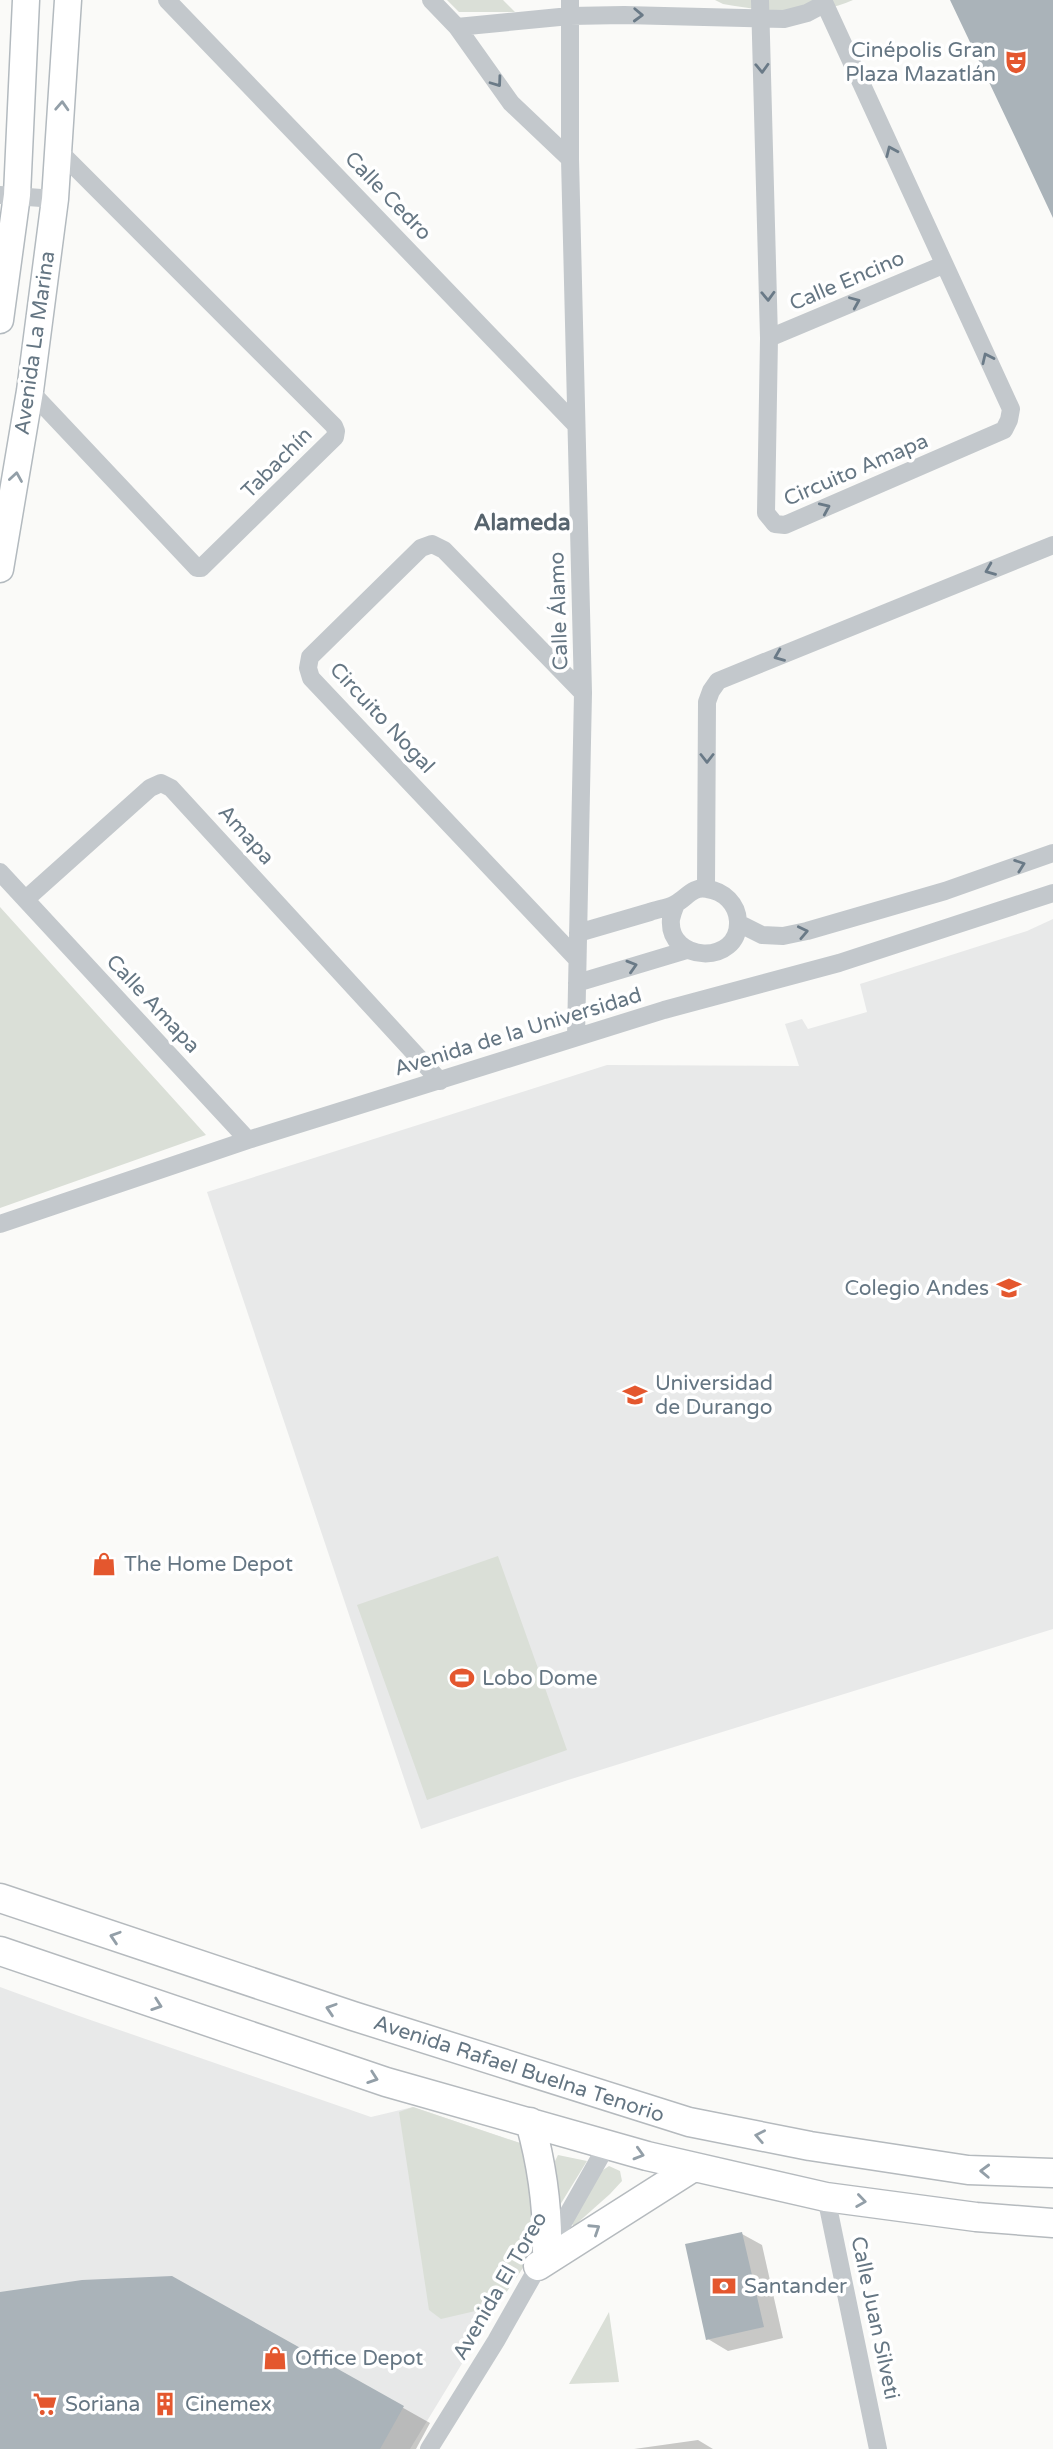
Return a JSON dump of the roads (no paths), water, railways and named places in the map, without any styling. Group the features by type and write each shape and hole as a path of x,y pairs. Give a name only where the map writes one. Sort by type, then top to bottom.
{"main road":[{"name":"Avenida La Marina","path":"0,320 8,195 26,0"},
{"name":"Avenida La Marina","path":"0,569 30,391 55,199 68,0"},
{"name":"Avenida Rafael Buelna Tenorio","path":"0,1898 626,2104 689,2122 810,2146 968,2170 1053,2173"},
{"name":"Avenida Rafael Buelna Tenorio","path":"0,1951 386,2082 692,2168 827,2197 976,2217 1053,2223"},
{"path":"607,2145 626,2104"},
{"path":"530,2122 540,2160 548,2219 543,2259"},
{"path":"543,2259 692,2168"}],"street":[{"name":"Calle Cedro","path":"167,0 576,425"},
{"path":"430,0 457,27 511,103 570,159"},
{"path":"457,27 570,8 624,15 760,9 784,19 807,13 824,2"},
{"name":"Circuito Amapa","path":"760,9 769,338 766,513 775,524 785,525 1004,430 1011,409 824,2"},
{"name":"Calle Álamo","path":"570,8 570,159 583,693 576,1037"},
{"name":"Tabachín","path":"30,391 197,568 201,568 335,438 336,431 59,151"},
{"path":"8,195 55,199"},
{"name":"Calle Encino","path":"769,338 943,265"},
{"name":"Circuito Nogal","path":"577,960 312,678 308,668 310,657 421,548 432,544 444,550 583,693"},
{"path":"706,888 707,702 718,681 1053,545"},
{"name":"Amapa","path":"26,899 150,788 161,783 171,788 440,1081"},
{"path":"738,923 762,934 783,936 807,931 944,891 1053,853"},
{"path":"0,872 26,899"},
{"path":"578,933 676,904 689,892 706,888 722,893 734,906 738,923 733,940 720,951 704,955 687,950 675,937 671,920 676,904"},
{"name":"Avenida de la Universidad","path":"0,1224 248,1140 664,1010 839,963 1053,893"},
{"name":"Calle Amapa","path":"26,899 248,1140"},
{"path":"577,983 687,950"},
{"name":"Avenida El Toreo","path":"429,2449 496,2341 607,2145"},
{"name":"Calle Juan Silveti","path":"827,2197 878,2449"}],"place":[{"name":"Cinépolis Gran Plaza Mazatlán","path":"1016,62"},
{"name":"Colegio Andes","path":"1009,1288"},
{"name":"Universidad de Durango","path":"635,1395"},
{"name":"The Home Depot","path":"104,1564"},
{"name":"Lobo Dome","path":"462,1678"},
{"name":"Santander","path":"724,2286"},
{"name":"Office Depot","path":"275,2358"},
{"name":"Soriana","path":"45,2404"},
{"name":"Cinemex","path":"165,2404"}],"district":[{"name":"Alameda","path":"522,523"}]}
